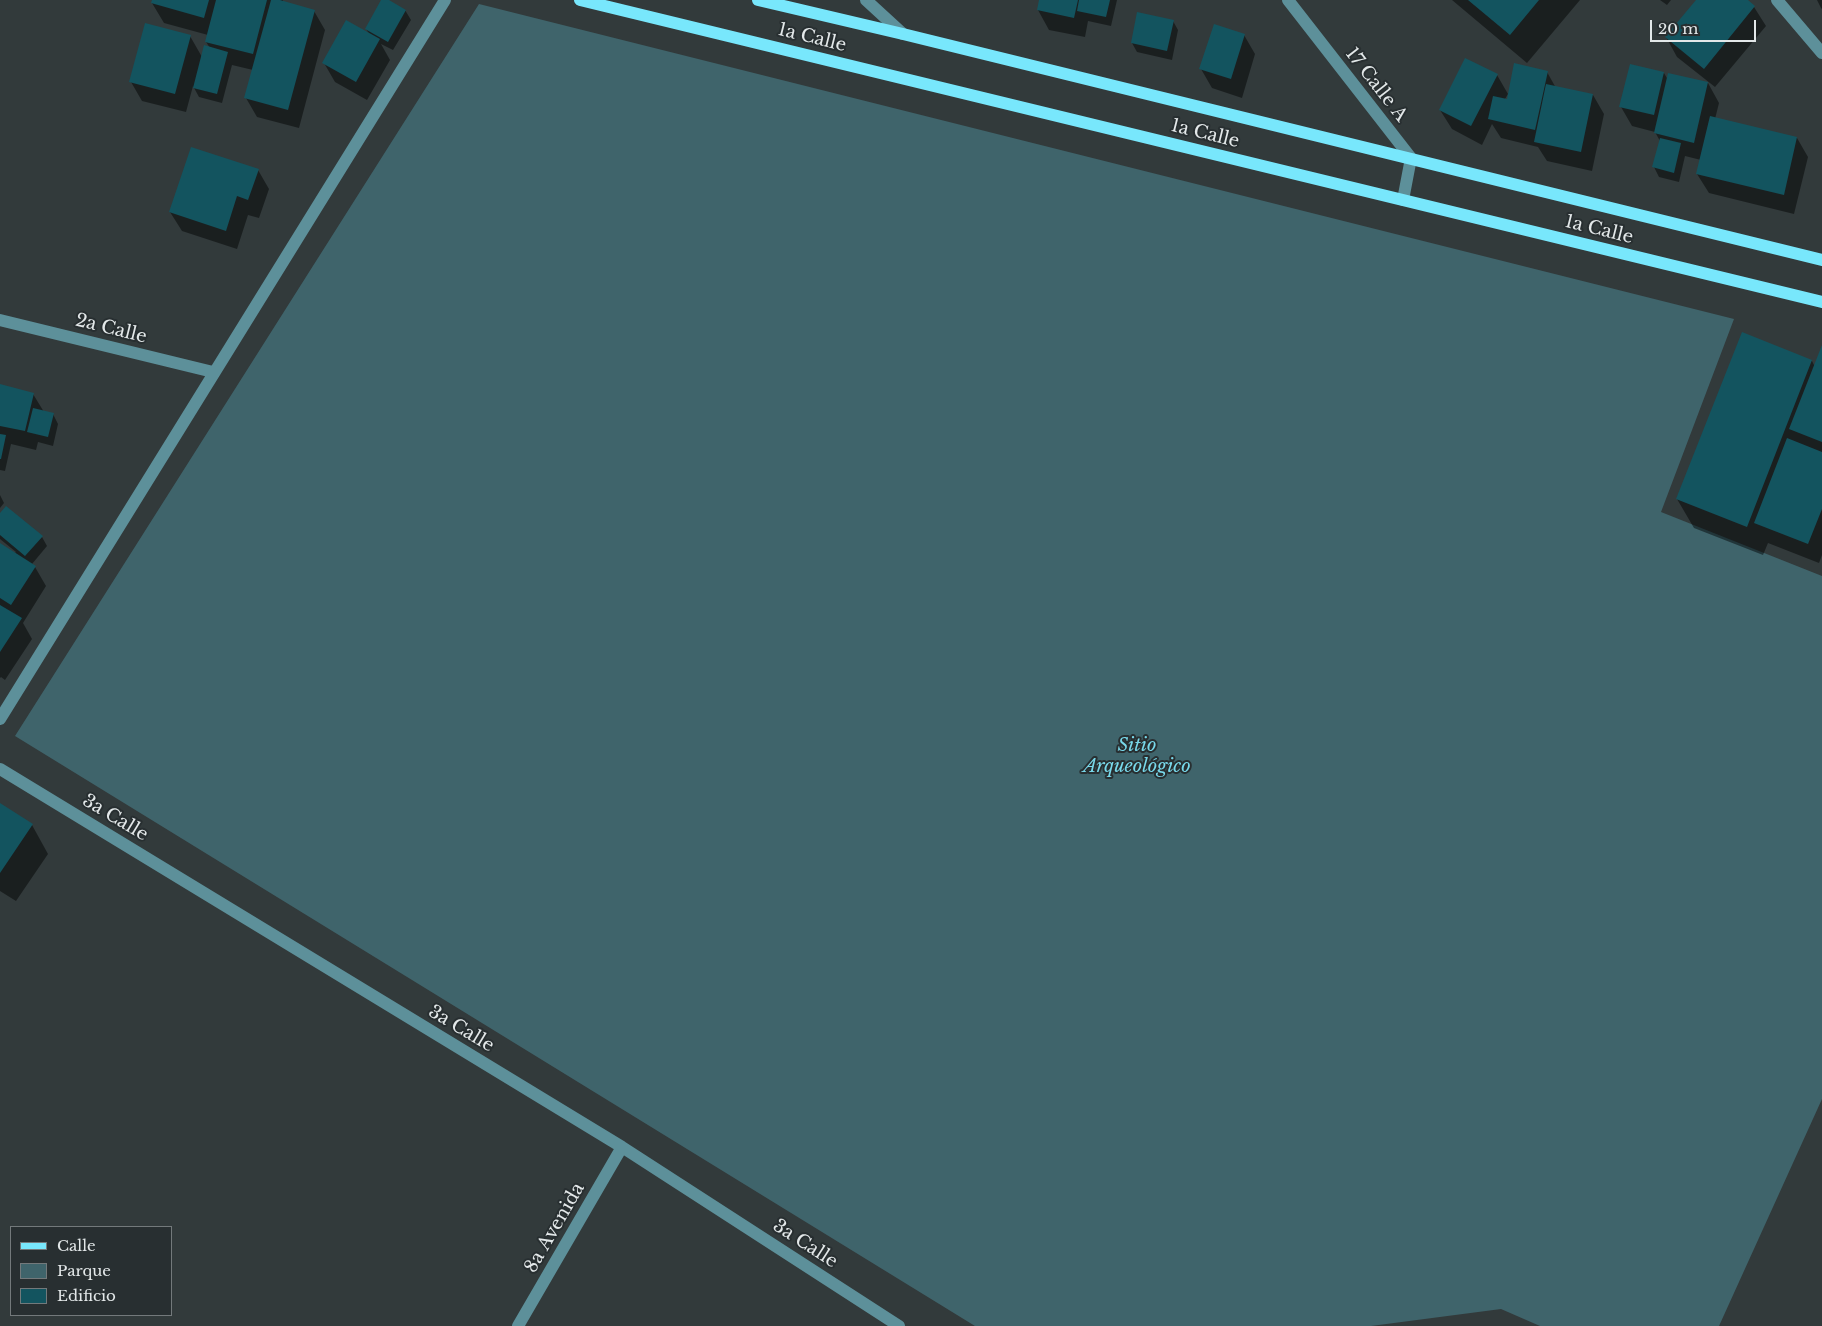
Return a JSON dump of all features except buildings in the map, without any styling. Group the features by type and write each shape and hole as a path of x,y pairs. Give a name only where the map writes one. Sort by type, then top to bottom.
{"main road":[{"name":"1a Calle","path":"580,0 1822,302"},
{"name":"1a Calle","path":"758,0 1411,158 1822,260"}],"street":[{"path":"0,719 445,0"},
{"path":"866,0 902,34"},
{"name":"17 Calle A","path":"1288,0 1411,158"},
{"path":"1777,0 1822,53"},
{"path":"1403,200 1411,158"},
{"name":"2a Calle","path":"0,320 213,372"},
{"name":"3a Calle","path":"0,769 622,1147 899,1326"},
{"name":"8a Avenida","path":"518,1326 622,1147"}],"green space":[{"name":"Sitio Arqueológico","path":"479,4 1734,319 1661,512 1822,576 1822,1099 1719,1326 1540,1326 1501,1309 1371,1326 975,1326 15,736"}]}
